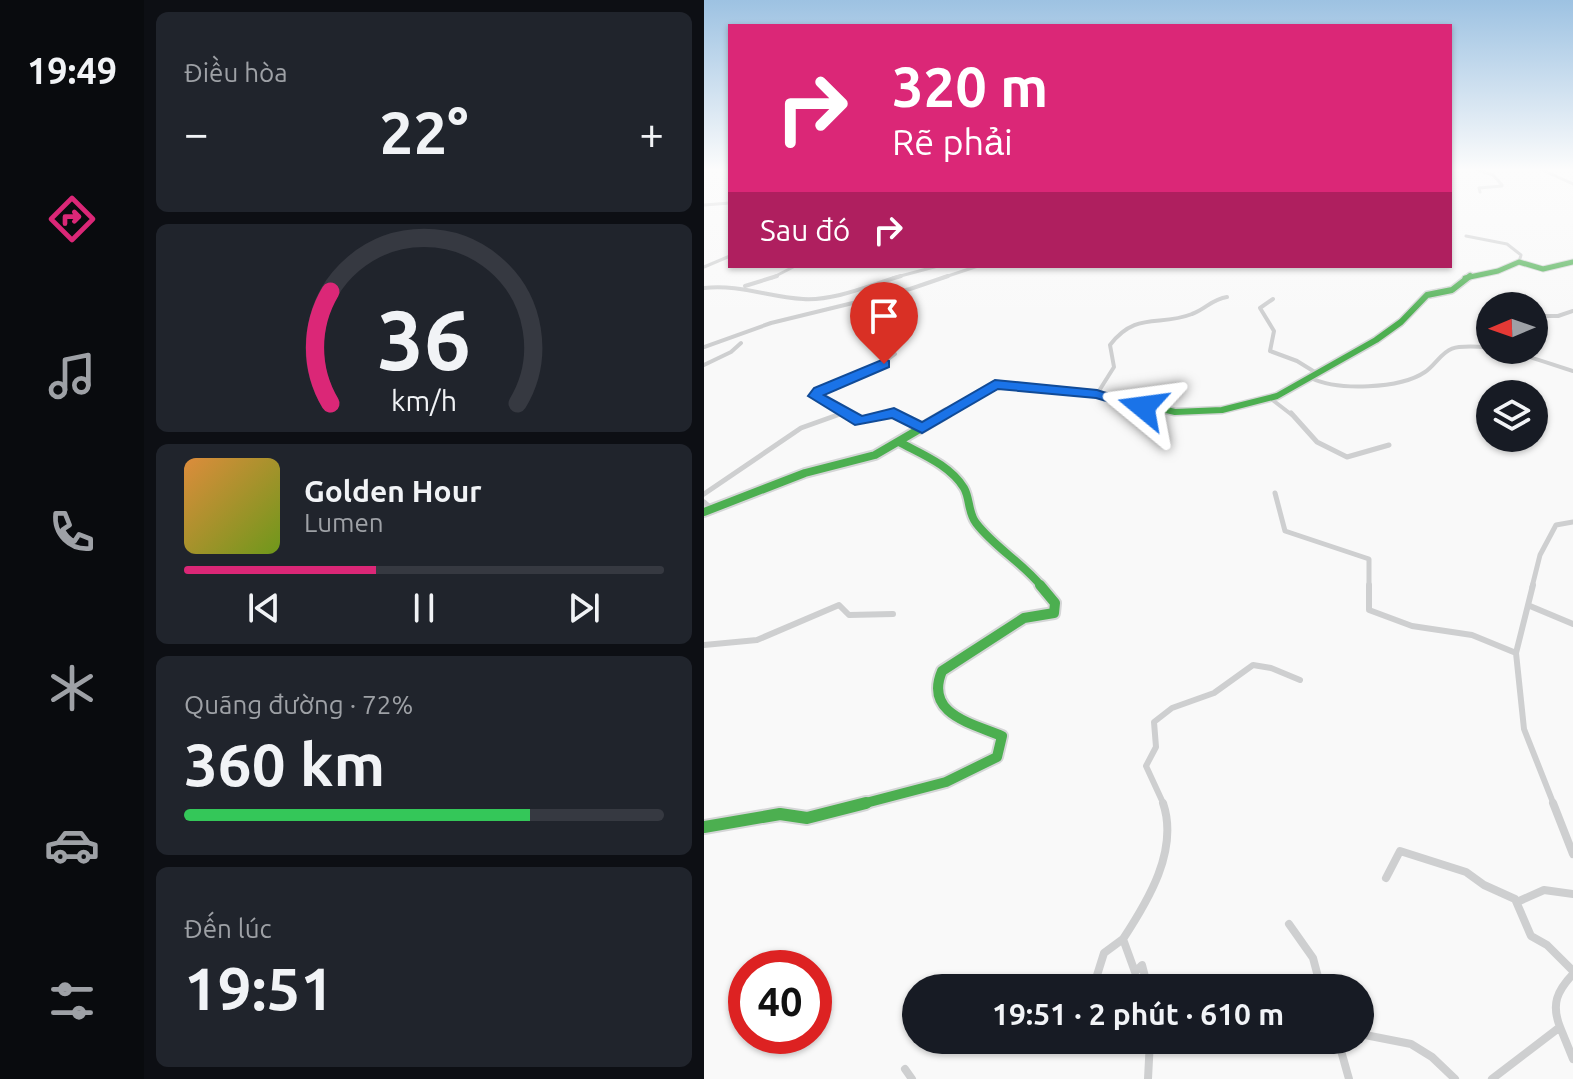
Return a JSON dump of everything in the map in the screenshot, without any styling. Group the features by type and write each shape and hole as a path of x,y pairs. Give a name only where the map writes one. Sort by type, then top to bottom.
{"street":[{"path":"1466,236 1512,246 1521,255 1519,262"},
{"path":"704,267 728,257"},
{"path":"704,502 708,511 805,473 868,457 922,429 995,384 1097,394 1175,412 1222,410 1270,398 1315,376 1394,327 1427,295 1452,290 1466,277 1498,271 1519,262 1544,269 1573,262"},
{"path":"744,286 776,277 792,268"},
{"path":"704,288 726,284 801,299 818,299 931,268"},
{"path":"704,347 771,323 910,289 972,268"},
{"path":"1097,394 1114,367 1110,345 1117,335 1141,320 1174,319 1197,312 1211,298 1227,297"},
{"path":"1273,299 1260,308 1274,331 1270,351 1297,361 1333,387 1422,374 1449,349 1476,348"},
{"path":"1548,316 1573,311"},
{"path":"704,365 731,352 741,343"},
{"path":"895,354 871,371 816,393 823,403 863,422 897,413 922,429"},
{"path":"1548,364 1573,371"},
{"path":"1270,398 1291,413 1317,442 1347,457 1389,445"},
{"path":"704,494 793,433 843,413"},
{"path":"704,827 780,814 807,818 946,782 997,757 1002,736 945,710 936,700 935,682 942,671 998,633 1024,618 1054,613 1055,603 1025,566 1000,550 973,520 965,489 954,476 940,463 899,442"},
{"path":"1275,493 1285,531 1369,559 1369,610 1412,626 1472,635 1516,653"},
{"path":"1573,522 1556,525 1545,544 1516,653 1524,729 1573,854"},
{"path":"704,645 757,640 839,605 849,615 893,614"},
{"path":"1530,606 1573,624"},
{"path":"1097,974 1104,953 1123,939 1150,899 1166,847 1165,807 1146,766 1157,745 1154,722 1172,708 1214,693 1253,665 1271,668 1300,680"},
{"path":"1386,878 1397,852 1402,851 1466,872 1517,902 1531,936 1547,945 1573,973 1555,998 1554,1010 1573,1059"},
{"path":"1517,902 1545,887 1573,894"},
{"path":"1289,924 1313,958 1317,974"},
{"path":"1123,939 1135,972 1142,965 1144,974"},
{"path":"1492,1079 1560,1027"},
{"path":"1374,1039 1407,1043 1443,1066 1455,1079"},
{"path":"1148,1079 1149,1054"},
{"path":"1342,1054 1349,1079"},
{"path":"905,1069 912,1079"}],"traffic: fast":[{"path":"704,512 805,473 875,455 995,384 1097,394 1175,412 1222,410 1277,396 1376,340 1401,322 1427,295 1452,290 1466,277 1498,271 1519,262 1543,269 1573,262"},
{"path":"704,827 780,814 807,818 946,782 997,757 1002,736 952,714 937,696 936,685 942,671 1024,618 1054,613 1055,603 1025,566 1000,550 973,520 965,489 946,468 899,442"}],"route":[{"path":"884,364 819,391 816,393 817,399 860,421 897,413 922,429 995,384 1097,394 1143,407"}]}
